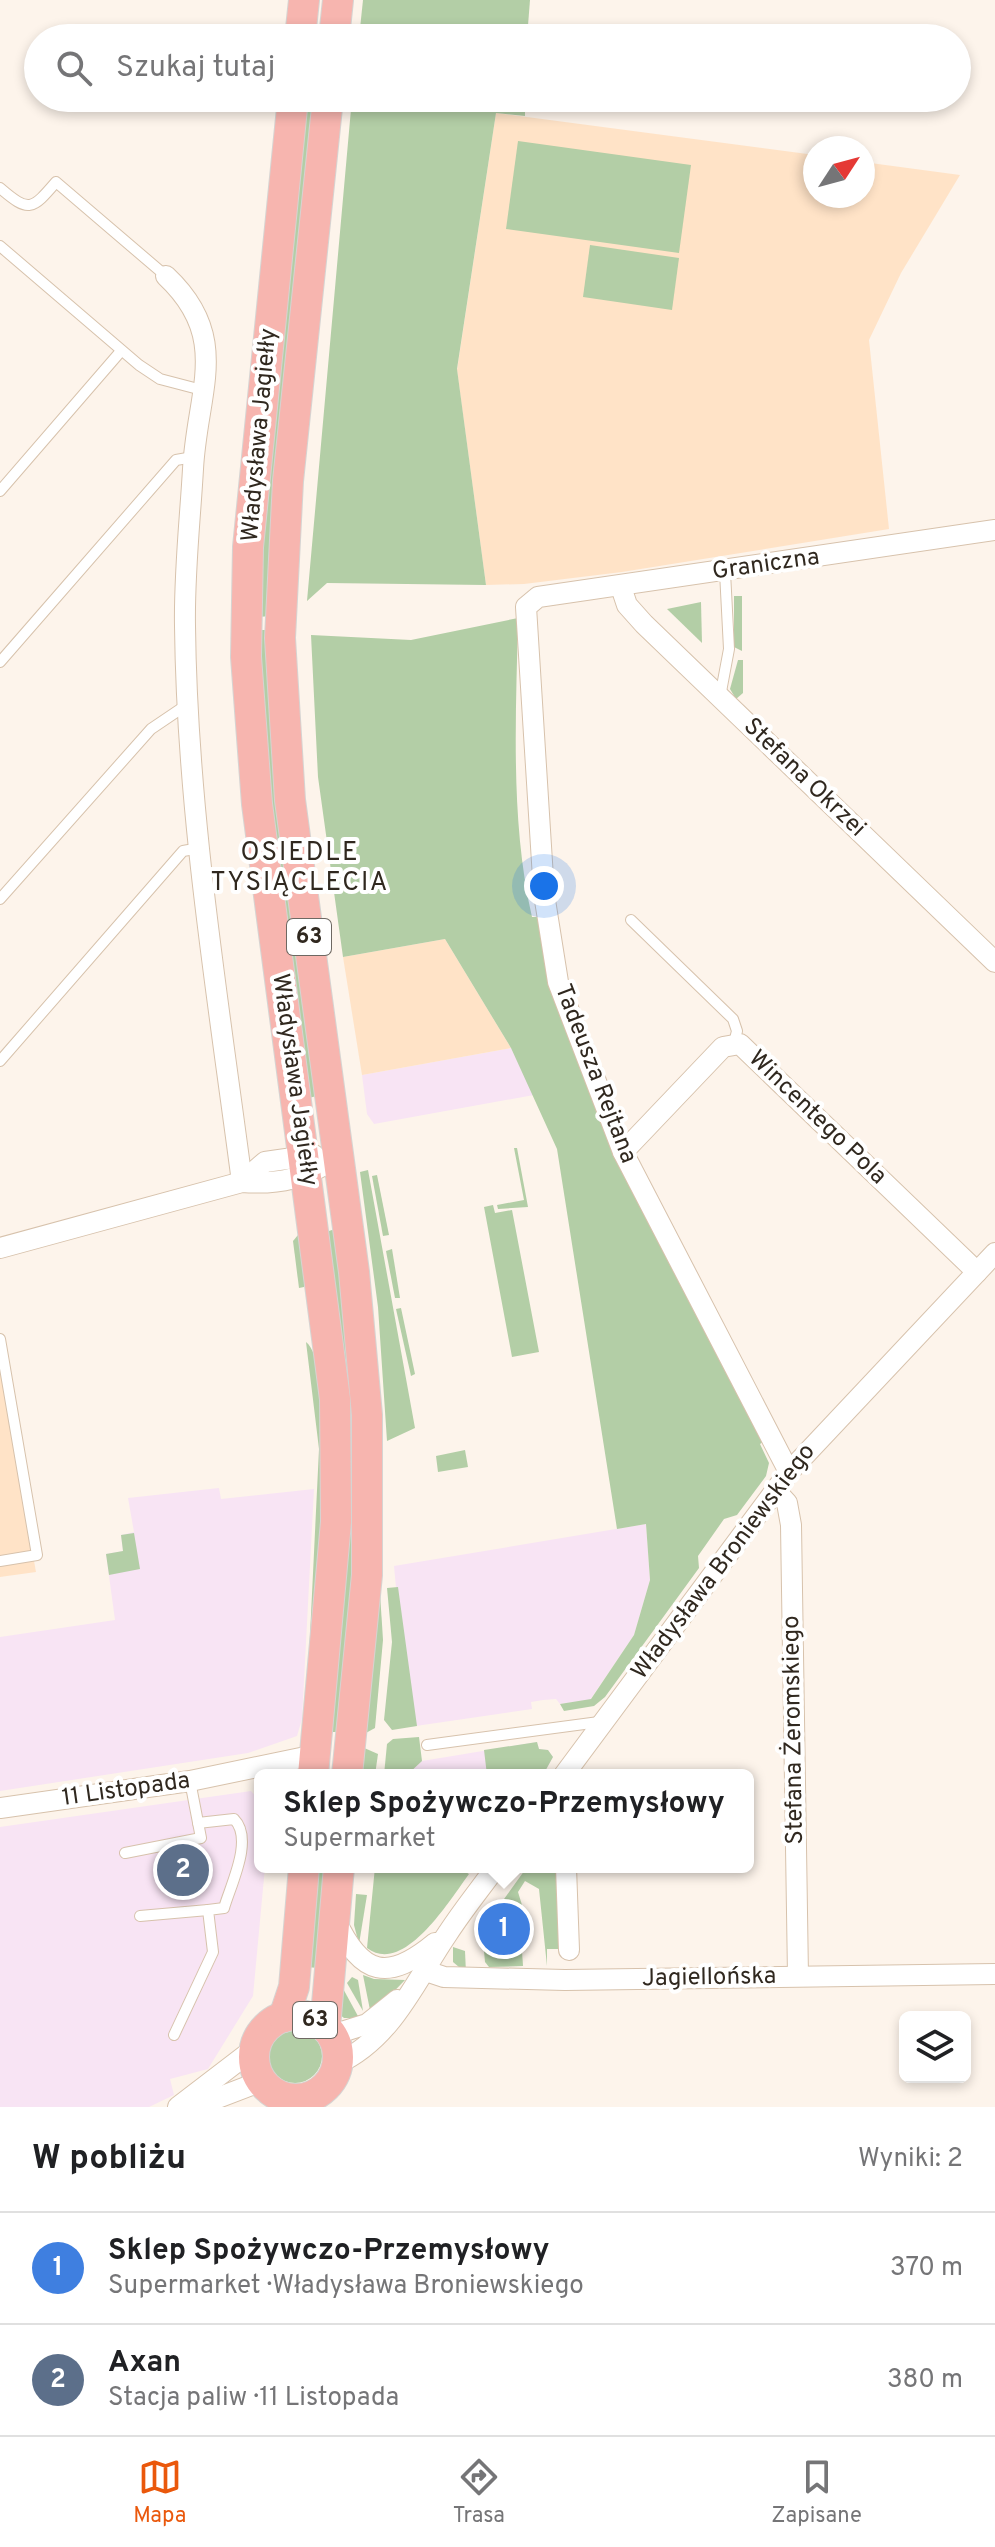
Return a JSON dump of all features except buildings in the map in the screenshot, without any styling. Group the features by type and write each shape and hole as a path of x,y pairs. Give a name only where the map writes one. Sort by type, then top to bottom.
{"main road":[{"path":"301,24 304,0"},
{"path":"335,24 338,0"},
{"name":"Władysława Jagiełły","path":"292,112 248,547 246,657 256,791 335,1399 336,1522 314,1765"},
{"name":"Władysława Jagiełły","path":"327,112 288,481 280,638 290,800 360,1326 369,1460 367,1575 348,1769"},
{"name":"63","path":"284,2017 294,1987 304,1873"},
{"name":"63","path":"273,2094 316,2100 330,2082 334,1917 338,1873"},
{"name":"63","path":"255,2048 265,2028 284,2017 306,2016 331,2042"},
{"path":"255,2048 254,2060 273,2094"}],"street":[{"path":"166,276 194,307 206,340 193,457 185,624 188,704 200,848 242,1182"},
{"name":"Graniczna","path":"538,597 995,530"},
{"name":"Stefana Okrzei","path":"621,587 627,605 644,624 995,962"},
{"name":"Tadeusza Rejtana","path":"538,597 526,607 525,620 544,894 558,982 623,1152 789,1472"},
{"name":"Wincentego Pola","path":"623,1152 723,1047 740,1044 977,1272"},
{"path":"0,1248 242,1182 265,1162 306,1165 338,1157"},
{"name":"Władysława Broniewskiego","path":"569,1769 789,1472 995,1253"},
{"name":"Stefana Żeromskiego","path":"775,1490 787,1503 791,1525 798,1976"},
{"name":"11 Listopada","path":"282,1769 314,1765"},
{"name":"11 Listopada","path":"0,1808 254,1773"},
{"path":"331,2042 375,2040 397,2015 448,1932 492,1873"},
{"path":"566,1873 569,1950"},
{"path":"334,1917 347,1943 361,1960 388,1970 401,1967 419,1956 448,1932"},
{"name":"Jagiellońska","path":"419,1977 565,1980 995,1974"},
{"path":"331,2042 367,2024 419,1977"},
{"path":"178,2107 255,2048"},
{"path":"194,2107 273,2094"}],"lane":[{"path":"0,188 19,204 29,206 38,203 56,182 166,276"},
{"path":"0,246 121,351 160,379 202,390"},
{"path":"0,491 121,351"},
{"path":"0,662 176,460 193,457"},
{"path":"720,697 729,649 725,572"},
{"path":"0,899 151,729 168,714 188,704"},
{"path":"0,1061 183,851 200,848"},
{"path":"631,920 733,1019 737,1031 734,1043"},
{"path":"0,1339 37,1555 0,1561"},
{"path":"427,1745 605,1721"},
{"path":"125,1853 201,1838 190,1781"},
{"path":"140,1916 224,1908 243,1833 240,1825 229,1818 198,1823"},
{"path":"174,2035 213,1952 208,1910"}],"shaded area":[{"path":"496,113 803,153 803,208 875,208 875,164 960,175 901,273 869,340 889,529 622,572 524,584 486,585 457,370"},
{"path":"445,939 511,1048 362,1075 343,957"},
{"path":"511,1048 534,1095 374,1124 367,1114 362,1075"},
{"path":"0,1370 36,1572 0,1577"},
{"path":"219,1488 221,1499 314,1489 302,1719 297,1736 248,1753 0,1791 0,1637 115,1620 106,1554 123,1551 121,1535 134,1532 128,1498"},
{"path":"646,1524 650,1580 634,1635 590,1700 560,1704 556,1699 543,1700 531,1702 532,1709 409,1727 394,1566"},
{"path":"537,1742 539,1749 548,1750 553,1757 546,1769 413,1769 422,1761"},
{"path":"251,1791 254,1794 254,1873 264,1873 253,1996 208,2069 170,2079 174,2095 149,2107 0,2107 0,1827"}],"green space":[{"path":"363,0 530,0 528,24 360,24"},
{"path":"303,112 316,112 271,616 258,617 260,516"},
{"path":"351,112 525,112 525,116 496,113 457,369 486,585 327,583 307,601"},
{"path":"518,141 691,165 679,253 506,229"},
{"path":"590,245 679,258 672,310 583,297"},
{"path":"734,596 742,596 742,651 734,647"},
{"path":"701,602 702,643 667,609"},
{"path":"518,618 517,806 532,917 538,917 546,962 764,1441 760,1444 769,1463 766,1476 737,1515 724,1519 698,1556 699,1568 605,1697 594,1706 564,1711 560,1704 591,1699 634,1635 650,1580 646,1524 617,1529 557,1149 511,1048 445,939 343,957 318,777 311,635 411,640"},
{"path":"257,630 269,630 320,1095 309,1098 264,768"},
{"path":"738,660 743,660 743,693 736,699 730,689"},
{"path":"514,1148 517,1148 528,1207 498,1209 497,1205 524,1200"},
{"path":"368,1170 415,1428 387,1441 378,1307 360,1172"},
{"path":"377,1175 389,1235 383,1236 372,1176"},
{"path":"493,1205 495,1213 512,1210 539,1352 512,1357 484,1207"},
{"path":"338,1228 359,1496 341,1732 331,1732 326,1232"},
{"path":"298,1235 305,1240 304,1287 299,1288 293,1241"},
{"path":"392,1249 400,1298 395,1298 386,1251"},
{"path":"401,1308 415,1374 411,1376 396,1309"},
{"path":"306,1342 317,1364 323,1405 324,1459 318,1581 306,1718 319,1449"},
{"path":"465,1450 468,1467 438,1472 436,1456"},
{"path":"134,1533 140,1569 109,1575 106,1554 123,1551 121,1535"},
{"path":"398,1587 417,1726 392,1730 384,1720 392,1642 387,1588"},
{"path":"380,1593 383,1640 375,1728 364,1734"},
{"path":"419,1737 422,1761 413,1769 385,1769 387,1744 393,1739"},
{"path":"537,1742 539,1749 548,1750 553,1757 546,1769 486,1769 484,1750"},
{"path":"362,1747 378,1754 376,1769 361,1769"},
{"path":"315,1873 328,1873 319,1968 305,1967"},
{"path":"374,1873 469,1874 438,1917 410,1944 396,1952 381,1954 367,1948"},
{"path":"523,1873 558,1873 560,1949 547,1949 547,1966 539,1889 525,1881 518,1892 522,1905 499,1906"},
{"path":"356,1894 367,1895 359,1944 354,1925"},
{"path":"453,1947 465,1951 466,1973 453,1962"},
{"path":"484,1951 522,1951 523,1966 489,1967"},
{"path":"363,1975 374,1979 405,1980 371,2015"},
{"path":"352,1977 358,1980 363,2011 347,1983"},
{"path":"340,1983 359,2018 344,2018 339,2014"},
{"path":"295,2029 314,2037 322,2056 314,2075 295,2083 276,2075 268,2056 276,2037"}],"place":[{"name":"Axan","path":"183,1870"},
{"name":"Sklep Spożywczo-Przemysłowy","path":"504,1929"}],"district":[{"name":"OSIEDLE TYSIĄCLECIA","path":"300,868"}]}
